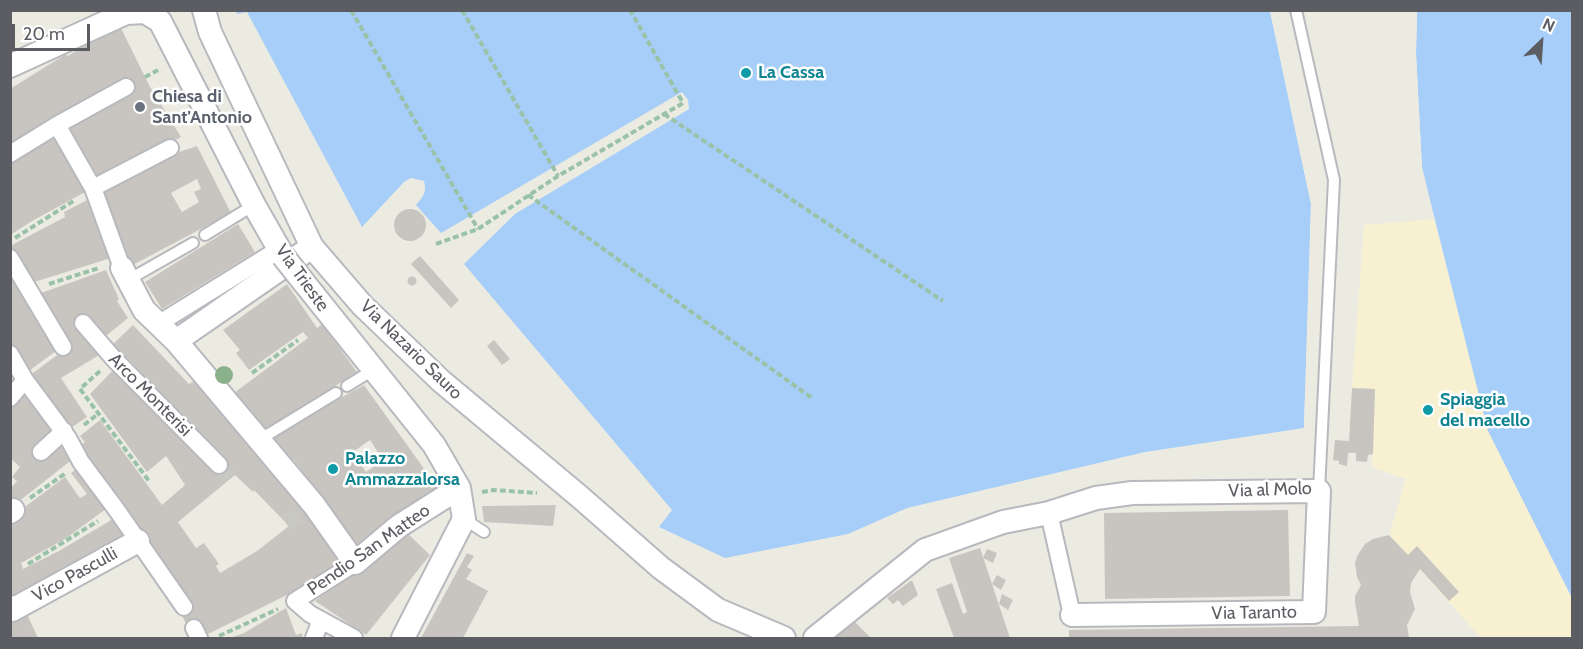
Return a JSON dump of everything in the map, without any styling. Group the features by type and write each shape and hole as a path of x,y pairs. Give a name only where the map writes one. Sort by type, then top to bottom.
{"street":[{"name":"Via Nazario Sauro","path":"204,10 210,32 312,247 362,305 441,381 661,568 718,610 784,639"},
{"name":"Via Trieste","path":"10,66 126,13 144,12 159,21 254,205 281,252 434,445 459,488 464,519"},
{"path":"10,154 126,87"},
{"path":"57,125 93,188 123,270 144,310 176,341 259,440 355,563"},
{"path":"93,188 170,148"},
{"path":"176,341 312,247"},
{"path":"158,324 281,252"},
{"path":"10,258 63,347"},
{"name":"Arco Monterisi","path":"83,323 114,359 219,465"},
{"path":"10,354 25,380 64,431 81,462 184,607"},
{"path":"10,398 25,380"},
{"path":"41,452 64,431"},
{"name":"Pendio San Matteo","path":"295,601 355,563 399,526 459,488"},
{"name":"Via al Molo","path":"815,639 925,550 1003,522 1049,513 1095,498 1132,494 1319,491"},
{"name":"Via Taranto","path":"1072,615 1314,612 1319,491"},
{"path":"1049,513 1072,615"},
{"path":"403,639 464,519"},
{"name":"Vico Pasculli","path":"11,609 136,537"},
{"path":"295,601 310,614 354,639"},
{"path":"314,639 321,620"}],"lane":[{"name":"Via al Molo","path":"1296,10 1334,180 1319,491"},
{"path":"206,235 254,205"},
{"path":"123,270 193,243"},
{"path":"347,386 373,370"},
{"path":"259,440 336,393"},
{"path":"464,519 484,532"}],"path":[{"path":"351,10 478,229"},
{"path":"462,10 558,176"},
{"path":"436,244 478,229 558,176 683,103 630,10"},
{"path":"664,114 943,301"},
{"path":"10,241 93,188"},
{"path":"528,195 812,398"},
{"path":"30,290 123,270"},
{"path":"252,374 298,340"},
{"path":"80,389 149,480"},
{"path":"12,511 81,462"},
{"path":"459,488 479,493 494,490 580,497"},
{"path":"28,564 116,509"},
{"name":"Pendio San Matteo","path":"212,639 295,601"}],"sand":[{"name":"Spiaggia del macello","path":"1434,219 1488,431 1572,598 1572,638 1481,638 1389,535 1406,479 1372,467 1375,389 1352,388 1364,225"}],"water":[{"path":"236,11 1270,11 1311,204 1304,428 1145,452 907,508 848,534 725,558 659,527 672,510 464,264 515,214 689,109 688,100 682,92 441,233 416,205 424,194 424,181 411,178 404,182 362,227 247,12 237,14"},
{"path":"1417,11 1572,11 1572,598 1488,431 1422,168 1416,54"}],"pier":[{"path":"1273,10 1314,204 1307,429 1304,428 1311,204 1270,11"},
{"path":"1414,10 1417,11 1416,54 1422,167 1434,219 1431,219 1419,168 1413,54"}],"building":[{"path":"119,24 149,85 181,137 100,180 69,128 132,94 120,79 47,126 10,145 10,89"},
{"path":"53,136 78,172 87,191 10,235 10,160"},
{"path":"197,146 231,213 127,268 98,193 170,155","holes":["197,179 201,189 194,192 199,202 182,212 171,193"]},
{"path":"89,199 111,258 31,283 10,251 10,246 65,217 64,212"},
{"path":"410,209 421,214 426,225 421,236 410,241 399,236 394,225 399,214"},
{"path":"238,224 255,252 162,309 145,282"},
{"path":"420,256 459,300 451,308 411,264"},
{"path":"10,267 56,351 26,373 10,344"},
{"path":"106,270 119,299 117,301 128,318 101,340 101,354 61,378 87,417 69,429 29,376 68,347 41,293"},
{"path":"412,276 417,281 412,286 407,281"},
{"path":"287,284 317,328 322,324 357,372 261,434 230,396 308,338 303,332 249,370 236,353 240,350 223,330"},
{"path":"133,325 189,384 194,381 224,411 231,426 307,504 344,560 297,590 202,637 189,630 179,609 78,448 85,442 80,436 100,420 162,505 185,485 166,456 147,472 90,394 117,366 215,469 226,458 127,358 125,361 111,346","holes":["235,475 253,492 254,490 289,526 257,551 220,573 216,566 219,564 204,543 196,548 178,522"]},
{"path":"494,340 510,359 502,365 487,346"},
{"name":"Palazzo Ammazzalorsa","path":"364,385 438,488 360,550 293,459 288,463 268,441","holes":["370,440 383,460 366,472 353,452"]},
{"path":"26,388 74,458 13,506 10,504 10,489 17,481 12,477 20,467 10,458 10,406"},
{"path":"1352,388 1375,389 1373,454 1368,455 1367,462 1356,461 1356,453 1348,453 1347,466 1333,460 1335,440 1349,441"},
{"path":"79,467 110,506 65,539 21,563 23,569 59,551 118,516 130,536 14,599 10,592 10,518 65,477 80,498 87,494 71,473"},
{"path":"556,505 553,526 484,522 482,506"},
{"path":"1288,510 1290,596 1105,599 1104,513"},
{"path":"404,530 430,555 366,635 315,601 364,566"},
{"path":"1389,535 1408,555 1417,546 1459,592 1449,601 1420,569 1411,583 1410,592 1415,609 1407,625 1409,638 1069,638 1069,630 1359,626 1355,602 1355,596 1361,585 1355,563 1357,556 1365,544 1373,539"},
{"path":"980,548 1010,638 954,638 936,589 952,583 963,614 967,612 949,558"},
{"path":"987,549 997,553 993,563 983,558"},
{"path":"467,553 474,556 467,567 472,570 466,579 488,591 463,638 421,638"},
{"path":"997,575 1006,580 1001,590 992,584"},
{"path":"912,580 918,595 903,606 898,600 893,604 887,598"},
{"path":"1002,594 1013,600 1008,610 999,604"},
{"path":"286,608 296,635 302,633 303,638 230,638 244,633"},
{"path":"26,612 38,638 10,638 10,617"},
{"path":"855,622 871,638 836,638"}],"tunnel":[{"path":"219,465 231,478"},
{"path":"286,523 308,509"}],"place":[{"name":"La Cassa","path":"746,73"},
{"name":"Chiesa di Sant'Antonio","path":"140,107"},
{"name":"Spiaggia del macello","path":"1428,410"},
{"name":"Palazzo Ammazzalorsa","path":"333,469"}]}
